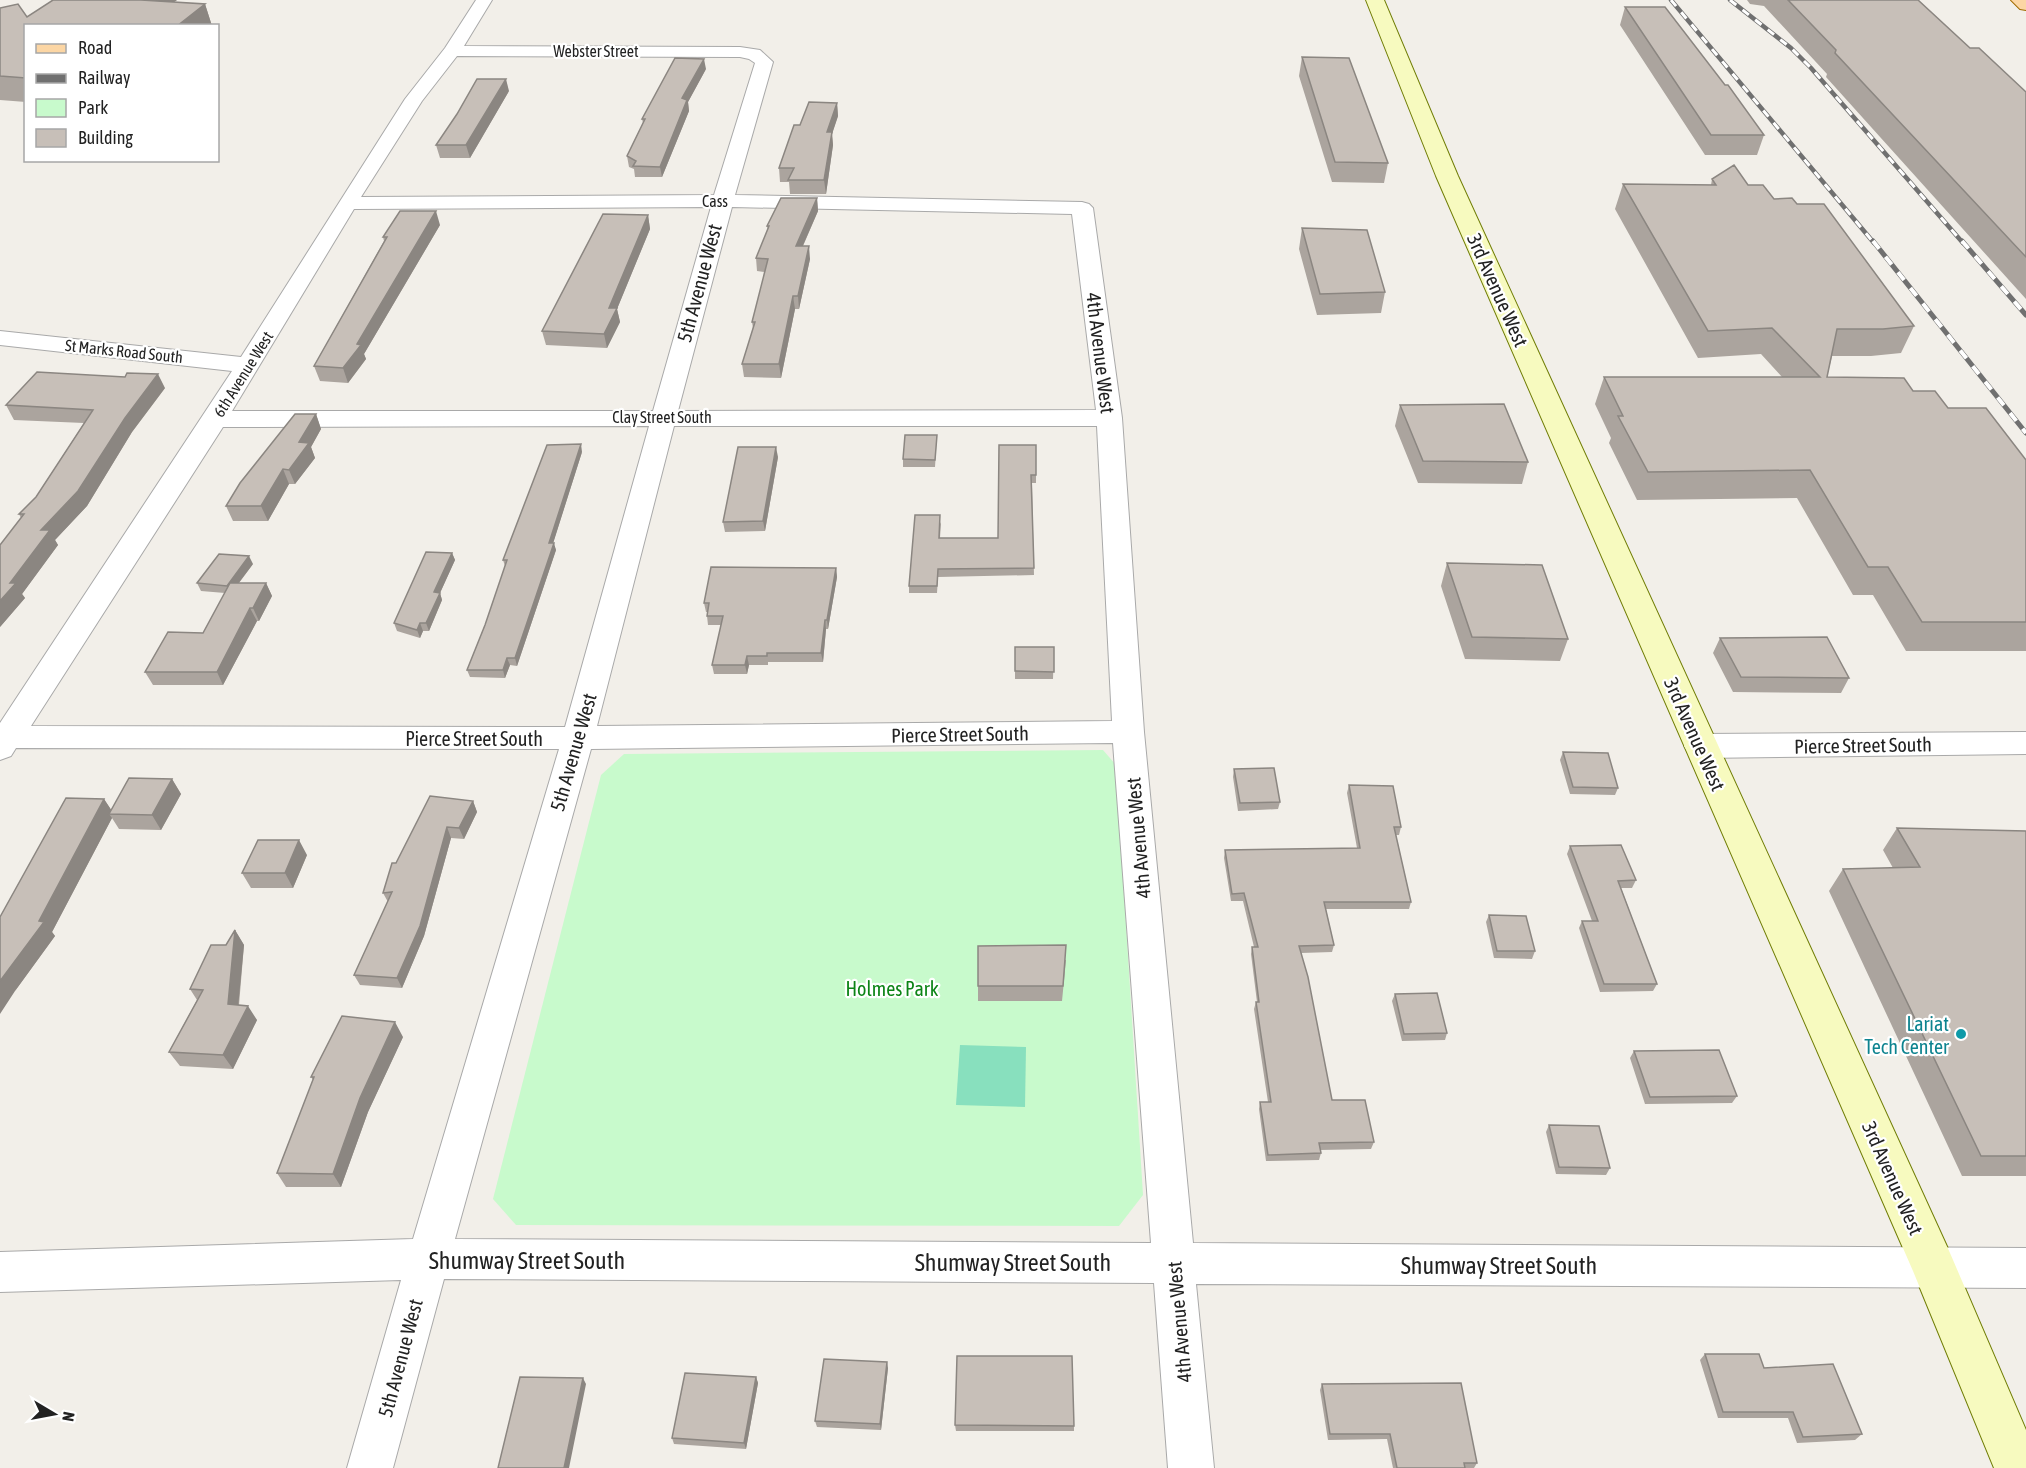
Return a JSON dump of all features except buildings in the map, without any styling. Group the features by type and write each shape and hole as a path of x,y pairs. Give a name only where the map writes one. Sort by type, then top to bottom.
{"main road":[{"path":"2020,0 2026,5"}],"street":[{"name":"6th Avenue West","path":"2,741 215,419 347,203 414,99 452,51 484,0"},
{"name":"3rd Avenue West","path":"1375,0 1450,185 1934,1268 2018,1468"},
{"name":"Webster Street","path":"452,51 740,52"},
{"name":"5th Avenue West","path":"370,1468 427,1259 578,738 721,201 764,62 754,54 740,52"},
{"name":"Cass","path":"347,203 721,201 1082,208"},
{"name":"4th Avenue West","path":"1082,208 1109,418 1128,732 1191,1468"},
{"name":"St Marks Road South","path":"0,338 249,365"},
{"name":"Clay Street South","path":"215,419 1109,418"},
{"name":"Pierce Street South","path":"2,741 1128,732"},
{"name":"Pierce Street South","path":"1700,746 2026,743"},
{"name":"Shumway Street South","path":"0,1272 427,1259 2026,1268"}],"green space":[{"name":"Holmes Park","path":"1103,750 1116,765 1143,1195 1119,1226 516,1225 493,1199 601,775 624,754"},
{"path":"960,1045 1026,1047 1025,1107 956,1105"}],"railway":[{"path":"1671,0 1874,243"},
{"path":"1730,0 1791,48 1811,68 1963,243"},
{"path":"1873,241 2026,433"},
{"path":"1962,241 2026,315"}],"place":[{"name":"Lariat Tech Center","path":"1961,1034"}]}
